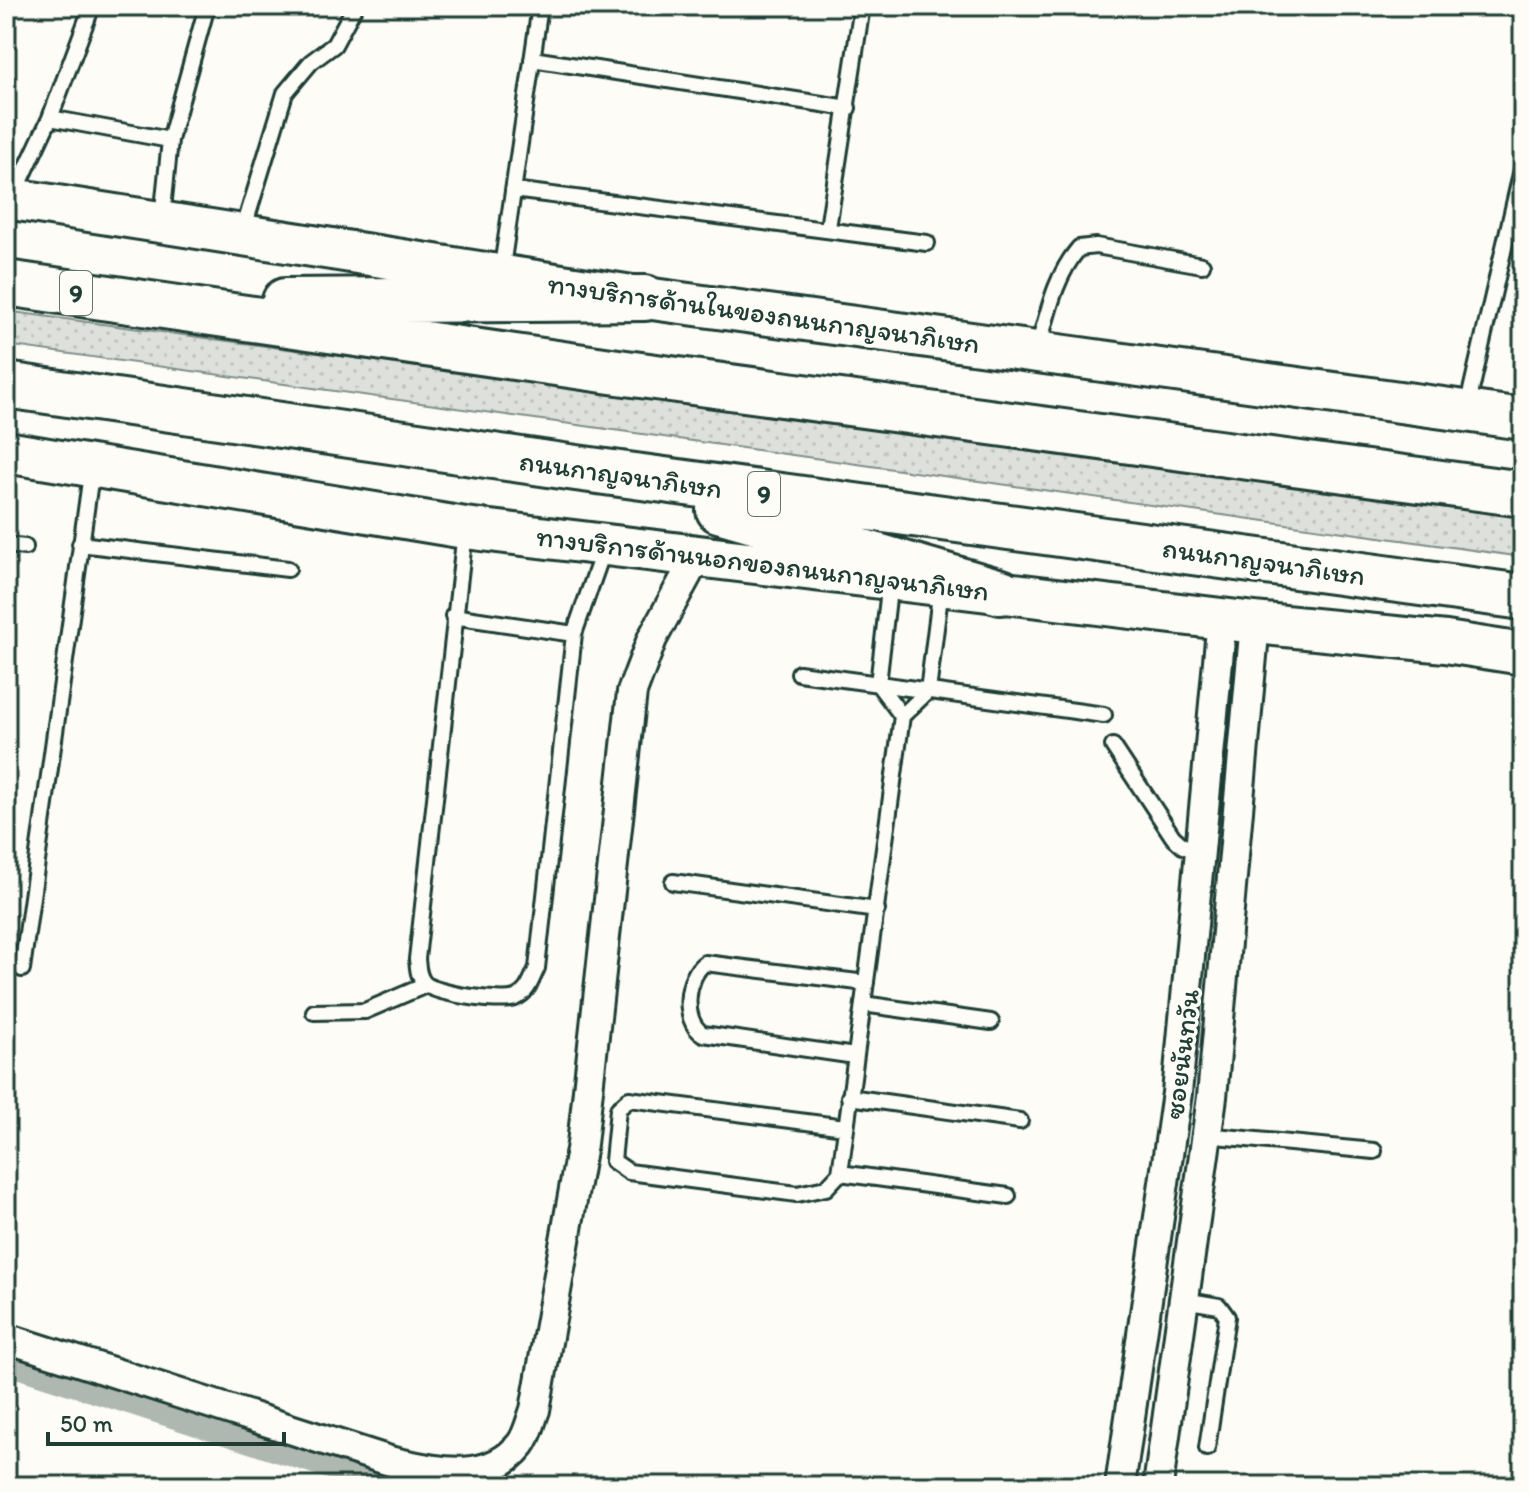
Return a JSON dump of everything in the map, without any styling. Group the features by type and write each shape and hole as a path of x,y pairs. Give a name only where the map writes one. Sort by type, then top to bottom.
{"highway":[{"name":"9","path":"6,283 611,371 1523,494"},
{"path":"146,303 645,298"},
{"name":"ถนนกาญจนาภิเษก","path":"6,385 576,468 1523,597"},
{"path":"576,468 1001,592"}],"main road":[{"name":"ทางบริการด้านในของถนนกาญจนาภิเษก","path":"9,199 645,298 1523,419"},
{"name":"ทางบริการด้านนอกของถนนกาญจนาภิเษก","path":"6,452 465,528 1238,621 1446,642 1523,654"}],"street":[{"path":"6,1338 393,1462 438,1471 474,1472 503,1462 522,1442 535,1410 582,1144 632,692 647,648 696,558"},
{"name":"ซอยนันทวัน","path":"1120,1486 1177,1093 1201,852 1238,621"},
{"name":"ซอยนันทวัน","path":"1158,1486 1212,1097 1230,920 1238,621"},
{"path":"1197,914 1230,920"},
{"path":"1177,1093 1212,1097"},
{"path":"1138,1372 1173,1373"}],"lane":[{"path":"9,199 50,118 92,6"},
{"path":"162,221 170,140 207,6"},
{"path":"242,234 285,93 311,62 334,45 355,6"},
{"path":"501,274 540,6"},
{"path":"828,228 862,6"},
{"path":"532,59 848,108"},
{"path":"50,118 170,140"},
{"path":"1466,412 1523,165"},
{"path":"513,190 927,243"},
{"path":"1037,353 1055,291 1067,262 1079,248 1096,246 1202,265"},
{"path":"22,969 92,465"},
{"path":"465,528 417,959 419,976 426,985 437,991 504,1000 516,998 527,989 537,968 574,634 606,545"},
{"path":"80,544 288,569"},
{"path":"6,545 25,547"},
{"path":"890,580 878,684 902,716"},
{"path":"845,1127 629,1099 618,1109 613,1154 617,1166 629,1172 797,1194 826,1188 840,1173 902,716 928,691 941,586"},
{"path":"453,616 574,634"},
{"path":"799,673 1104,715"},
{"path":"1113,746 1173,837 1183,846 1201,852"},
{"path":"673,882 877,910"},
{"path":"855,1056 703,1034 694,1029 690,1019 689,996 695,972 705,963 866,983"},
{"path":"314,1012 365,1011 426,985"},
{"path":"863,1004 991,1022"},
{"path":"849,1097 1020,1121"},
{"path":"1205,1135 1374,1151"},
{"path":"840,1173 1008,1196"},
{"path":"1184,1300 1219,1306 1227,1317 1207,1448"}],"shaded area":[{"path":"6,311 1523,516 1523,557 6,345"}],"waterway":[{"path":"6,1357 405,1486"}]}
